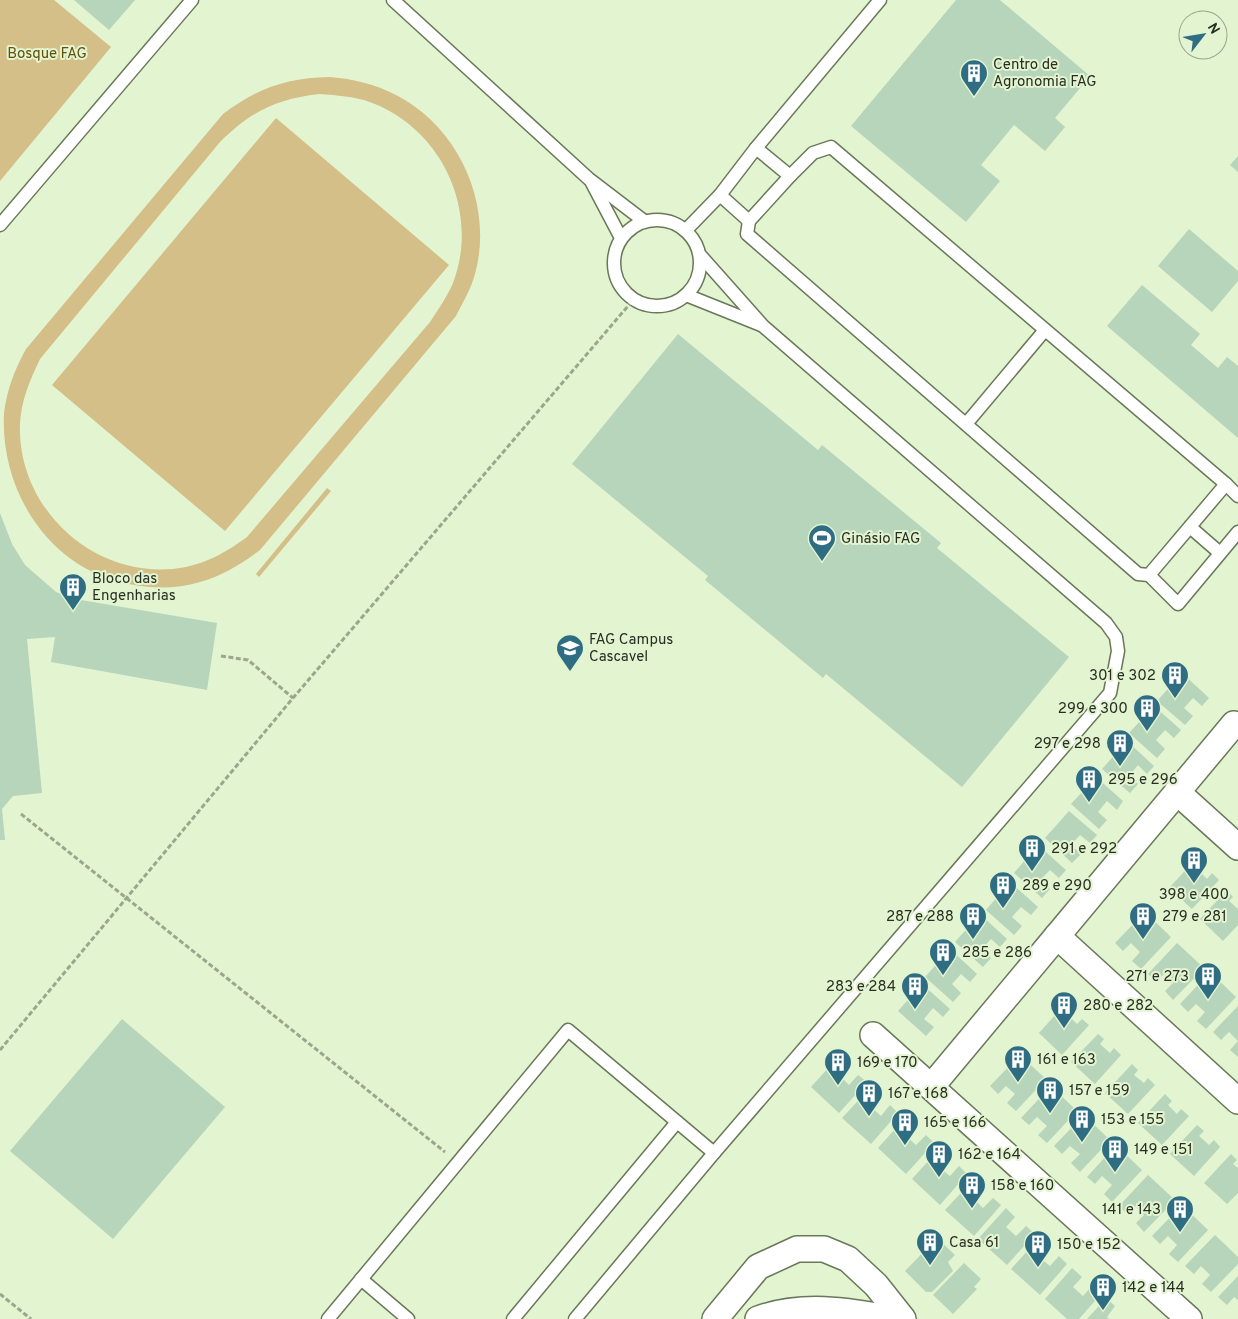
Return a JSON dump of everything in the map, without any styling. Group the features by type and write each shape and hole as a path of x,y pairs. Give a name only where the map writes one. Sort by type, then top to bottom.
{"street":[{"path":"931,1087 1234,724"},
{"path":"1177,792 1238,847"},
{"path":"1057,936 1238,1101"},
{"path":"874,1035 1189,1319"},
{"path":"715,1319 758,1267 797,1249 824,1249 848,1259 876,1285 902,1319"},
{"path":"758,1319 768,1315 821,1308 892,1319"}],"lane":[{"path":"0,225 192,0"},
{"path":"393,0 590,179 644,221"},
{"path":"686,230 720,195 756,148 880,0"},
{"path":"1238,496 831,147 813,153 749,221 746,234 1138,574 1149,575 1178,604 1238,532"},
{"path":"756,148 790,176"},
{"path":"590,179 621,238"},
{"path":"720,195 749,221"},
{"path":"658,219 673,222 686,230 695,241 700,255 700,270 695,284 686,295 675,303 661,306 647,305 634,300 616,278 614,265 615,251 621,238 631,228 644,221 658,219"},
{"path":"575,1319 714,1153 1110,693 1118,651 1116,638 1106,623 763,326 700,255"},
{"path":"686,295 763,326"},
{"path":"966,424 1045,330"},
{"path":"1149,575 1226,484"},
{"path":"1190,527 1220,553"},
{"path":"328,1319 568,1030 714,1153"},
{"path":"513,1319 677,1122"},
{"path":"361,1279 408,1319"}],"path":[{"path":"0,1050 292,698 634,300"},
{"path":"221,656 248,660 292,698"},
{"path":"21,814 458,1162"},
{"path":"0,1294 31,1319"}],"green space":[{"name":"Bosque FAG","path":"0,0 54,0 111,47 0,181"},
{"path":"330,77 355,81 372,85 396,95 418,109 438,127 454,148 466,171 475,195 480,221 480,248 475,274 469,290 456,316 260,550 224,573 190,585 158,588 137,586 91,571 68,557 49,539 32,518 19,494 10,468 5,441 4,413 9,387 18,364 26,349 223,114 248,97 273,86 314,78","holes":["319,94 364,100 391,112 414,128 433,149 448,173 457,199 462,227 460,255 451,288 430,322 247,537 218,555 186,567 154,569 123,564 95,552 70,535 49,512 33,486 23,456 20,424 22,407 40,359 220,142 253,115 277,103"]},
{"path":"276,118 449,265 225,531 52,385"},
{"path":"327,488 331,491 259,577 256,574"}],"building":[{"path":"74,0 135,0 109,30"},
{"name":"Centro de Agronomia FAG","path":"956,0 1000,0 1090,76 1055,118 1065,127 1045,151 1014,125 981,165 1000,181 966,222 851,126"},
{"path":"1238,156 1238,172 1230,165"},
{"path":"1189,229 1238,271 1238,281 1212,312 1158,266"},
{"path":"1142,285 1200,334 1191,345 1218,368 1227,357 1238,366 1238,438 1107,326"},
{"name":"Ginásio FAG","path":"678,334 818,450 822,445 941,543 937,548 1069,657 962,787 826,674 823,678 705,580 708,576 572,464"},
{"name":"Bloco das Engenharias","path":"0,513 12,544 25,565 56,592 75,599 217,623 207,690 51,662 55,637 27,639 42,793 13,796 2,809 5,840 0,840"},
{"name":"301 e 302","path":"1182,673 1209,698 1202,706 1193,698 1184,708 1193,716 1185,725 1157,701"},
{"name":"299 e 300","path":"1154,706 1181,730 1174,738 1165,730 1156,740 1165,749 1157,758 1129,733"},
{"name":"297 e 298","path":"1127,741 1154,766 1147,774 1138,765 1129,776 1138,784 1130,793 1102,769"},
{"name":"295 e 296","path":"1096,777 1123,801 1117,810 1107,801 1098,812 1107,820 1099,829 1071,804"},
{"path":"1069,811 1097,835 1090,843 1080,835 1071,845 1081,854 1072,863 1045,838"},
{"name":"291 e 292","path":"1038,845 1066,870 1059,878 1050,870 1040,880 1050,889 1042,898 1014,873"},
{"name":"398 e 400","path":"1196,859 1202,865 1198,870 1207,879 1212,873 1219,880 1192,909 1169,888"},
{"name":"289 e 290","path":"1010,882 1038,907 1031,915 1021,907 1012,917 1022,926 1014,935 986,910"},
{"path":"1227,890 1233,897 1229,901 1238,909 1238,925 1223,941 1200,919"},
{"name":"279 e 281","path":"1145,912 1171,937 1141,969 1132,961 1140,952 1131,943 1123,951 1115,943"},
{"name":"287 e 288","path":"980,914 1007,939 1000,947 991,939 982,949 991,958 983,967 955,942"},
{"path":"1177,943 1204,968 1173,1000 1165,991 1173,983 1164,974 1156,982 1148,974"},
{"name":"285 e 286","path":"950,949 977,974 970,982 961,974 952,984 961,993 953,1002 925,977"},
{"name":"271 e 273","path":"1210,972 1236,997 1206,1029 1197,1021 1205,1012 1196,1004 1188,1012 1180,1004"},
{"name":"283 e 284","path":"922,984 950,1009 943,1017 933,1008 924,1019 934,1027 926,1036 898,1011"},
{"name":"280 e 282","path":"1065,1004 1072,1010 1068,1015 1077,1024 1082,1019 1089,1025 1062,1055 1039,1033"},
{"path":"1238,1006 1238,1041 1229,1032 1221,1040 1213,1032"},
{"path":"122,1019 225,1107 113,1239 10,1151"},
{"path":"1098,1034 1104,1039 1100,1044 1110,1053 1114,1048 1121,1055 1095,1084 1071,1062"},
{"path":"1238,1041 1238,1057 1230,1050"},
{"name":"161 e 163","path":"1020,1055 1046,1079 1016,1111 1007,1103 1015,1094 1006,1086 998,1094 990,1086"},
{"name":"169 e 170","path":"838,1057 848,1065 839,1075 849,1085 858,1075 867,1082 839,1113 811,1087"},
{"path":"1132,1064 1138,1070 1134,1075 1144,1083 1148,1078 1155,1085 1128,1114 1105,1093"},
{"name":"157 e 159","path":"1051,1086 1077,1111 1047,1143 1038,1135 1047,1126 1037,1117 1029,1125 1021,1118"},
{"name":"167 e 168","path":"870,1088 879,1096 870,1106 881,1116 890,1105 898,1113 871,1144 842,1118"},
{"path":"1165,1094 1172,1101 1168,1105 1177,1114 1181,1109 1189,1116 1162,1145 1138,1123"},
{"name":"153 e 155","path":"1084,1115 1110,1140 1080,1172 1071,1163 1080,1154 1070,1146 1062,1154 1054,1146"},
{"name":"165 e 166","path":"906,1117 915,1125 906,1136 916,1145 926,1135 934,1143 906,1174 878,1148"},
{"path":"1197,1125 1204,1131 1199,1136 1209,1145 1214,1140 1220,1147 1194,1176 1170,1154"},
{"name":"149 e 151","path":"1116,1145 1142,1170 1112,1202 1104,1194 1112,1185 1102,1176 1095,1184 1087,1177"},
{"name":"162 e 164","path":"939,1149 948,1157 939,1167 950,1176 959,1166 967,1174 940,1205 912,1179"},
{"path":"1231,1154 1237,1160 1233,1164 1238,1168 1238,1193 1227,1204 1204,1183"},
{"path":"1148,1175 1175,1200 1144,1232 1136,1223 1144,1215 1135,1206 1127,1214 1119,1206"},
{"name":"158 e 160","path":"973,1180 982,1188 973,1198 983,1208 993,1198 1001,1205 974,1236 945,1210"},
{"name":"141 e 143","path":"1182,1205 1208,1230 1178,1262 1169,1254 1177,1245 1168,1236 1160,1244 1152,1236"},
{"path":"1006,1208 1015,1217 1006,1227 1016,1236 1026,1226 1035,1234 1007,1265 978,1239"},
{"path":"1215,1235 1238,1257 1238,1264 1211,1292 1202,1284 1210,1275 1201,1266 1194,1274 1185,1266"},
{"name":"Casa 61","path":"937,1238 955,1255 948,1262 953,1271 932,1292 926,1292 905,1271"},
{"name":"150 e 152","path":"1039,1238 1048,1247 1039,1257 1050,1266 1059,1256 1067,1264 1040,1295 1011,1269"},
{"path":"964,1263 981,1279 974,1287 977,1289 953,1314 933,1295"},
{"path":"1072,1268 1082,1277 1073,1287 1083,1296 1092,1286 1101,1294 1079,1319 1067,1319 1045,1299"},
{"path":"1238,1276 1238,1300 1234,1297 1227,1305 1218,1297"},
{"name":"142 e 144","path":"1106,1298 1115,1306 1107,1317 1109,1319 1087,1319"}],"place":[{"name":"Centro de Agronomia FAG","path":"974,97"},
{"name":"Ginásio FAG","path":"822,562"},
{"name":"Bloco das Engenharias","path":"73,611"},
{"name":"FAG Campus Cascavel","path":"570,672"},
{"name":"301 e 302","path":"1175,699"},
{"name":"299 e 300","path":"1147,732"},
{"name":"297 e 298","path":"1120,767"},
{"name":"295 e 296","path":"1089,803"},
{"name":"291 e 292","path":"1032,872"},
{"name":"398 e 400","path":"1194,884"},
{"name":"289 e 290","path":"1003,909"},
{"name":"287 e 288","path":"973,940"},
{"name":"279 e 281","path":"1143,940"},
{"name":"285 e 286","path":"943,976"},
{"name":"271 e 273","path":"1208,1000"},
{"name":"283 e 284","path":"915,1010"},
{"name":"280 e 282","path":"1064,1029"},
{"name":"161 e 163","path":"1018,1083"},
{"name":"169 e 170","path":"838,1086"},
{"name":"157 e 159","path":"1050,1114"},
{"name":"167 e 168","path":"869,1117"},
{"name":"153 e 155","path":"1082,1143"},
{"name":"165 e 166","path":"905,1146"},
{"name":"149 e 151","path":"1115,1173"},
{"name":"162 e 164","path":"939,1178"},
{"name":"158 e 160","path":"972,1209"},
{"name":"141 e 143","path":"1180,1233"},
{"name":"Casa 61","path":"930,1266"},
{"name":"150 e 152","path":"1038,1268"},
{"name":"142 e 144","path":"1103,1311"}]}
